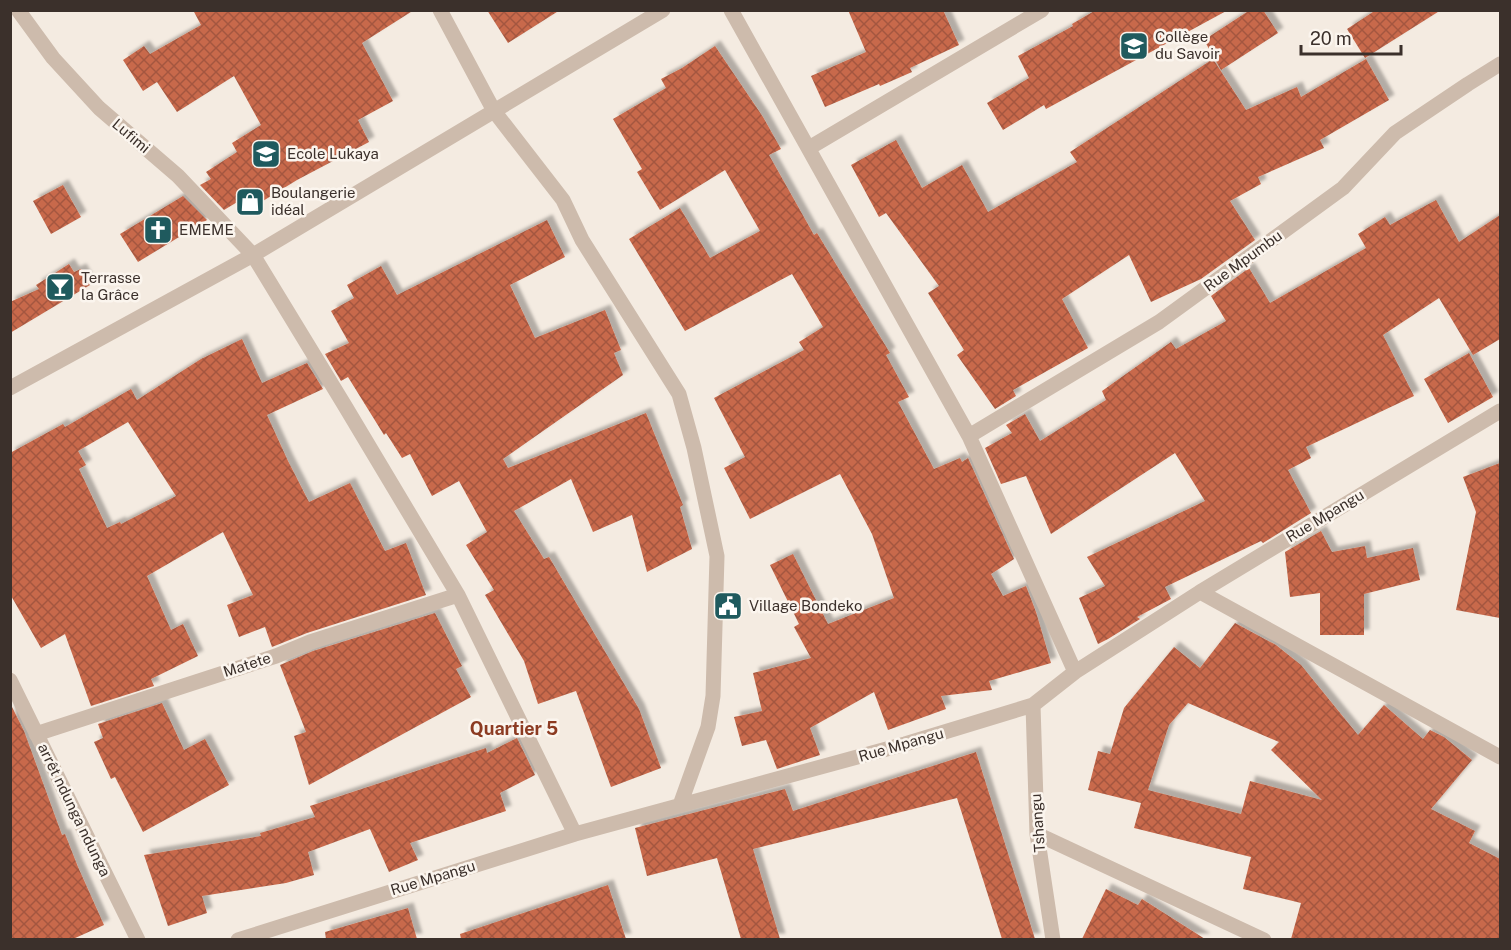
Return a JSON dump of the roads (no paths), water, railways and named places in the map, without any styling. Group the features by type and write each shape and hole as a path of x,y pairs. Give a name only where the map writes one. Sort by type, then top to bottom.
{"street":[{"name":"Lufimi","path":"18,10 53,58 99,108 178,176 253,255 458,595 575,834"},
{"path":"440,10 494,111 563,200 582,240 678,394 694,448 717,556 714,696 708,727 680,805"},
{"path":"10,388 253,255 663,10"},
{"path":"731,10 969,436 1075,672"},
{"path":"809,148 1042,10"},
{"name":"Rue Mpumbu","path":"969,436 1159,322 1343,188 1395,133 1500,64"},
{"name":"Rue Mpangu","path":"238,939 575,834 905,744 1033,705 1075,672 1200,592 1500,411"},
{"path":"1200,592 1500,757"},
{"name":"Matete","path":"36,734 458,595"},
{"name":"arrêt ndunga ndunga","path":"10,680 138,939"},
{"name":"Tshangu","path":"1033,705 1036,834 1053,939"},
{"path":"1036,834 1264,939"}],"place":[{"name":"Collège du Savoir","path":"1134,46"},
{"name":"Ecole Lukaya","path":"266,154"},
{"name":"Boulangerie idéal","path":"250,202"},
{"name":"EMEME","path":"158,230"},
{"name":"Terrasse la Grâce","path":"60,287"},
{"name":"Village Bondeko","path":"728,606"}],"district":[{"name":"Quartier 5","path":"514,729"}]}
